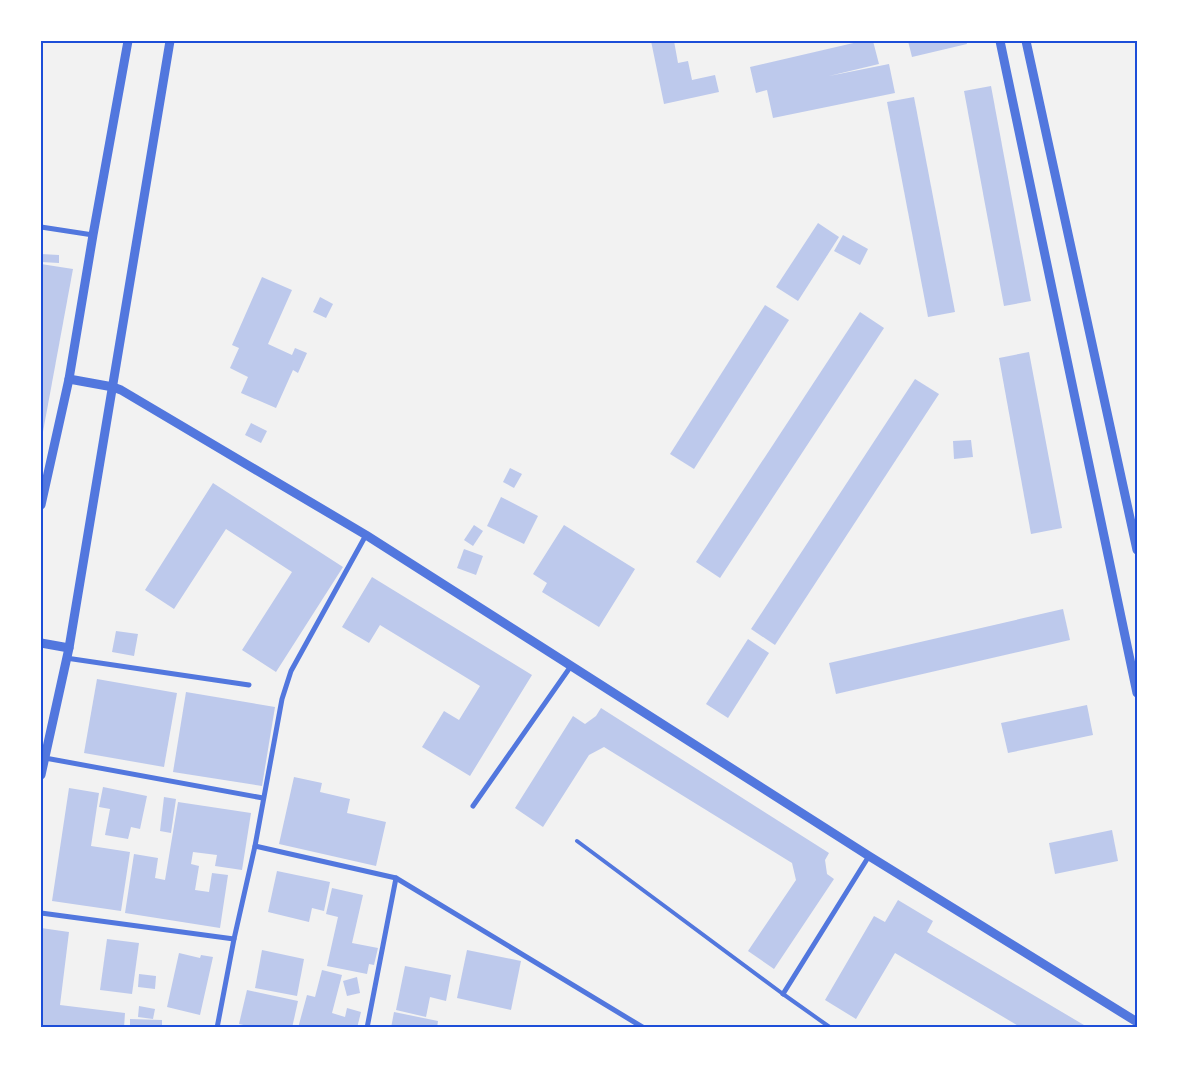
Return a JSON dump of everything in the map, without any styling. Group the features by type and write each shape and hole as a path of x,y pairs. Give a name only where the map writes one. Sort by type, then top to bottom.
{"street":[{"path":"41,505 69,379 92,235 128,41"},
{"path":"41,775 68,648 170,41"},
{"path":"1000,41 1137,693"},
{"path":"1026,41 1137,550"},
{"path":"41,227 92,235"},
{"path":"69,379 113,387 366,535 869,856 1137,1022"},
{"path":"217,1028 234,939 255,846 282,699 291,671 366,535"},
{"path":"41,643 68,648"},
{"path":"66,658 249,685"},
{"path":"473,806 571,666"},
{"path":"45,758 263,798"},
{"path":"255,846 396,878 644,1028"},
{"path":"783,994 869,856"},
{"path":"367,1028 396,878"},
{"path":"41,913 234,939"}],"lane":[{"path":"577,841 783,994 832,1028"}],"building":[{"path":"651,41 674,41 678,63 688,61 692,80 715,75 719,92 664,104"},
{"path":"862,41 873,41 879,64 829,76 889,64 895,93 773,118 767,90 756,93 750,67"},
{"path":"908,41 966,41 967,44 912,57"},
{"path":"991,86 1031,301 1004,306 964,91"},
{"path":"914,97 955,312 928,317 887,102"},
{"path":"818,223 839,237 798,301 776,287"},
{"path":"843,235 868,249 860,265 834,251"},
{"path":"41,254 59,255 59,263 41,262"},
{"path":"41,264 73,269 42,437 41,437"},
{"path":"262,277 292,290 268,344 292,355 295,348 307,353 298,373 293,370 276,408 241,393 248,377 230,368 239,348 232,345"},
{"path":"320,297 333,304 326,318 313,312"},
{"path":"765,305 789,320 694,469 670,454"},
{"path":"860,312 884,328 720,578 696,562"},
{"path":"1029,352 1062,528 1031,534 999,358"},
{"path":"915,379 939,394 775,645 751,629"},
{"path":"251,423 267,431 261,443 245,435"},
{"path":"971,440 973,457 954,459 953,441"},
{"path":"510,468 522,474 514,488 503,482"},
{"path":"213,483 343,567 276,672 242,650 292,572 226,529 174,609 145,590"},
{"path":"501,497 538,516 524,544 487,526"},
{"path":"474,525 483,531 473,546 464,540"},
{"path":"564,525 635,569 599,627 542,592 547,583 533,574"},
{"path":"464,549 483,556 476,575 457,568"},
{"path":"372,577 532,675 470,776 422,747 444,711 459,720 480,686 380,625 369,643 342,627"},
{"path":"1063,609 1070,640 836,694 829,663"},
{"path":"116,631 138,634 134,656 112,652"},
{"path":"748,639 769,653 728,718 706,704"},
{"path":"97,679 177,693 164,767 84,753"},
{"path":"186,692 275,707 262,786 173,772"},
{"path":"1087,705 1093,735 1008,753 1001,723"},
{"path":"601,708 829,853 825,860 827,874 834,879 774,969 748,951 796,880 792,863 604,747 589,755 543,827 515,808 573,716 585,724 596,716"},
{"path":"294,777 322,783 320,792 350,799 347,813 386,822 376,866 279,844"},
{"path":"103,787 147,796 140,829 131,827 128,839 105,835 110,809 99,807"},
{"path":"69,788 99,793 91,846 130,852 121,911 52,901"},
{"path":"164,797 176,799 171,833 160,831"},
{"path":"178,802 251,813 242,870 215,866 217,855 193,852 191,864 199,866 195,890 209,892 212,873 228,875 220,928 125,913 134,854 158,858 155,878 165,880"},
{"path":"1112,830 1118,861 1055,874 1049,843"},
{"path":"277,871 330,882 324,911 312,908 309,922 268,912"},
{"path":"332,888 363,895 352,943 378,948 374,965 369,964 367,974 327,966 338,917 326,914"},
{"path":"898,900 933,921 927,932 1089,1028 1022,1028 895,953 856,1019 825,1000 874,916 885,922"},
{"path":"41,928 69,932 60,1005 125,1013 124,1028 41,1028"},
{"path":"107,939 139,943 132,994 100,990"},
{"path":"262,950 304,959 297,996 255,988"},
{"path":"467,950 521,961 511,1010 457,998"},
{"path":"179,953 200,958 201,955 213,957 200,1015 167,1007"},
{"path":"405,966 451,975 446,1001 430,997 426,1017 396,1010"},
{"path":"322,970 342,975 332,1013 345,1017 347,1008 361,1012 357,1028 298,1028 307,995 315,997"},
{"path":"139,974 156,976 155,989 138,987"},
{"path":"357,977 360,993 347,996 343,981"},
{"path":"247,990 298,1001 292,1028 257,1028 239,1024"},
{"path":"139,1006 155,1009 153,1019 138,1017"},
{"path":"394,1012 438,1021 437,1028 391,1028"},
{"path":"130,1019 162,1020 162,1028 130,1028"}]}
